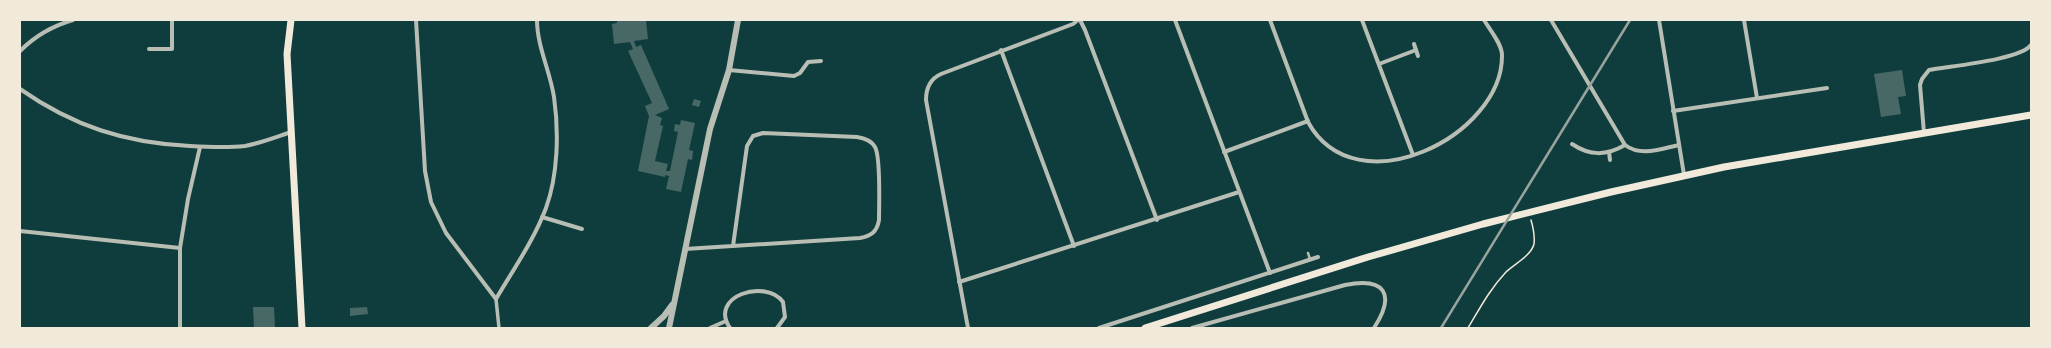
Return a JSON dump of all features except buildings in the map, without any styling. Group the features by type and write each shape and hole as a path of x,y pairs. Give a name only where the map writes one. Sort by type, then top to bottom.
{"main road":[{"path":"291,20 287,54 302,328"},
{"path":"1145,328 1368,257 1529,212 1684,175 2031,115"}],"street":[{"path":"20,51 38,35 73,20"},
{"path":"149,49 172,49 172,20"},
{"path":"416,20 425,171 431,202 446,233 496,299 499,328"},
{"path":"496,299 542,216 550,192 554,170 555,115 550,78 537,32 537,20"},
{"path":"669,328 684,249 710,129 729,70 738,20"},
{"path":"968,328 926,93 930,83 938,76 1001,50 1073,24 1079,20 1085,30 1157,220"},
{"path":"1175,20 1270,273"},
{"path":"1270,20 1308,121 1323,142 1340,154 1354,160 1384,162 1413,155 1432,147 1457,132 1478,111 1490,94 1498,75 1502,56 1500,47 1484,20"},
{"path":"1362,20 1413,155"},
{"path":"1551,20 1578,68 1625,145 1635,151 1642,152 1678,146"},
{"path":"1659,20 1678,146 1684,175"},
{"path":"1744,20 1757,98"},
{"path":"1414,44 1418,56"},
{"path":"1924,133 1920,85 1922,79 1929,70 2013,56 2020,54 2031,45"},
{"path":"1001,50 1074,246"},
{"path":"1379,64 1416,50"},
{"path":"729,70 794,76 800,73 808,62 821,61"},
{"path":"1673,111 1827,88"},
{"path":"20,89 68,118 113,135 138,141 225,148 245,146 262,142 291,132"},
{"path":"1224,152 1308,121"},
{"path":"684,249 733,246 860,238 873,234 878,224 879,216 878,156 874,145 866,139 856,137 763,133 753,136 746,146 733,246"},
{"path":"1572,144 1584,152 1609,152 1625,145"},
{"path":"180,328 180,248 188,199 200,147"},
{"path":"1609,152 1610,160"},
{"path":"959,282 1157,220 1239,192"},
{"path":"542,216 582,229"},
{"path":"20,231 180,248"},
{"path":"1099,328 1318,256"},
{"path":"1192,328 1233,315 1359,283 1369,282 1379,287 1384,295 1386,304 1384,313 1374,328"},
{"path":"730,328 726,321 726,306 734,297 746,293 765,292 777,295 785,305 785,317 777,328"},
{"path":"652,328 664,316 674,302"},
{"path":"710,328 726,321"}],"lane":[{"path":"1308,253 1310,259"}],"path":[{"path":"1468,328 1490,292 1507,272 1526,256 1534,245 1534,231 1529,212"}],"railway":[{"path":"1441,328 1630,20"}]}
